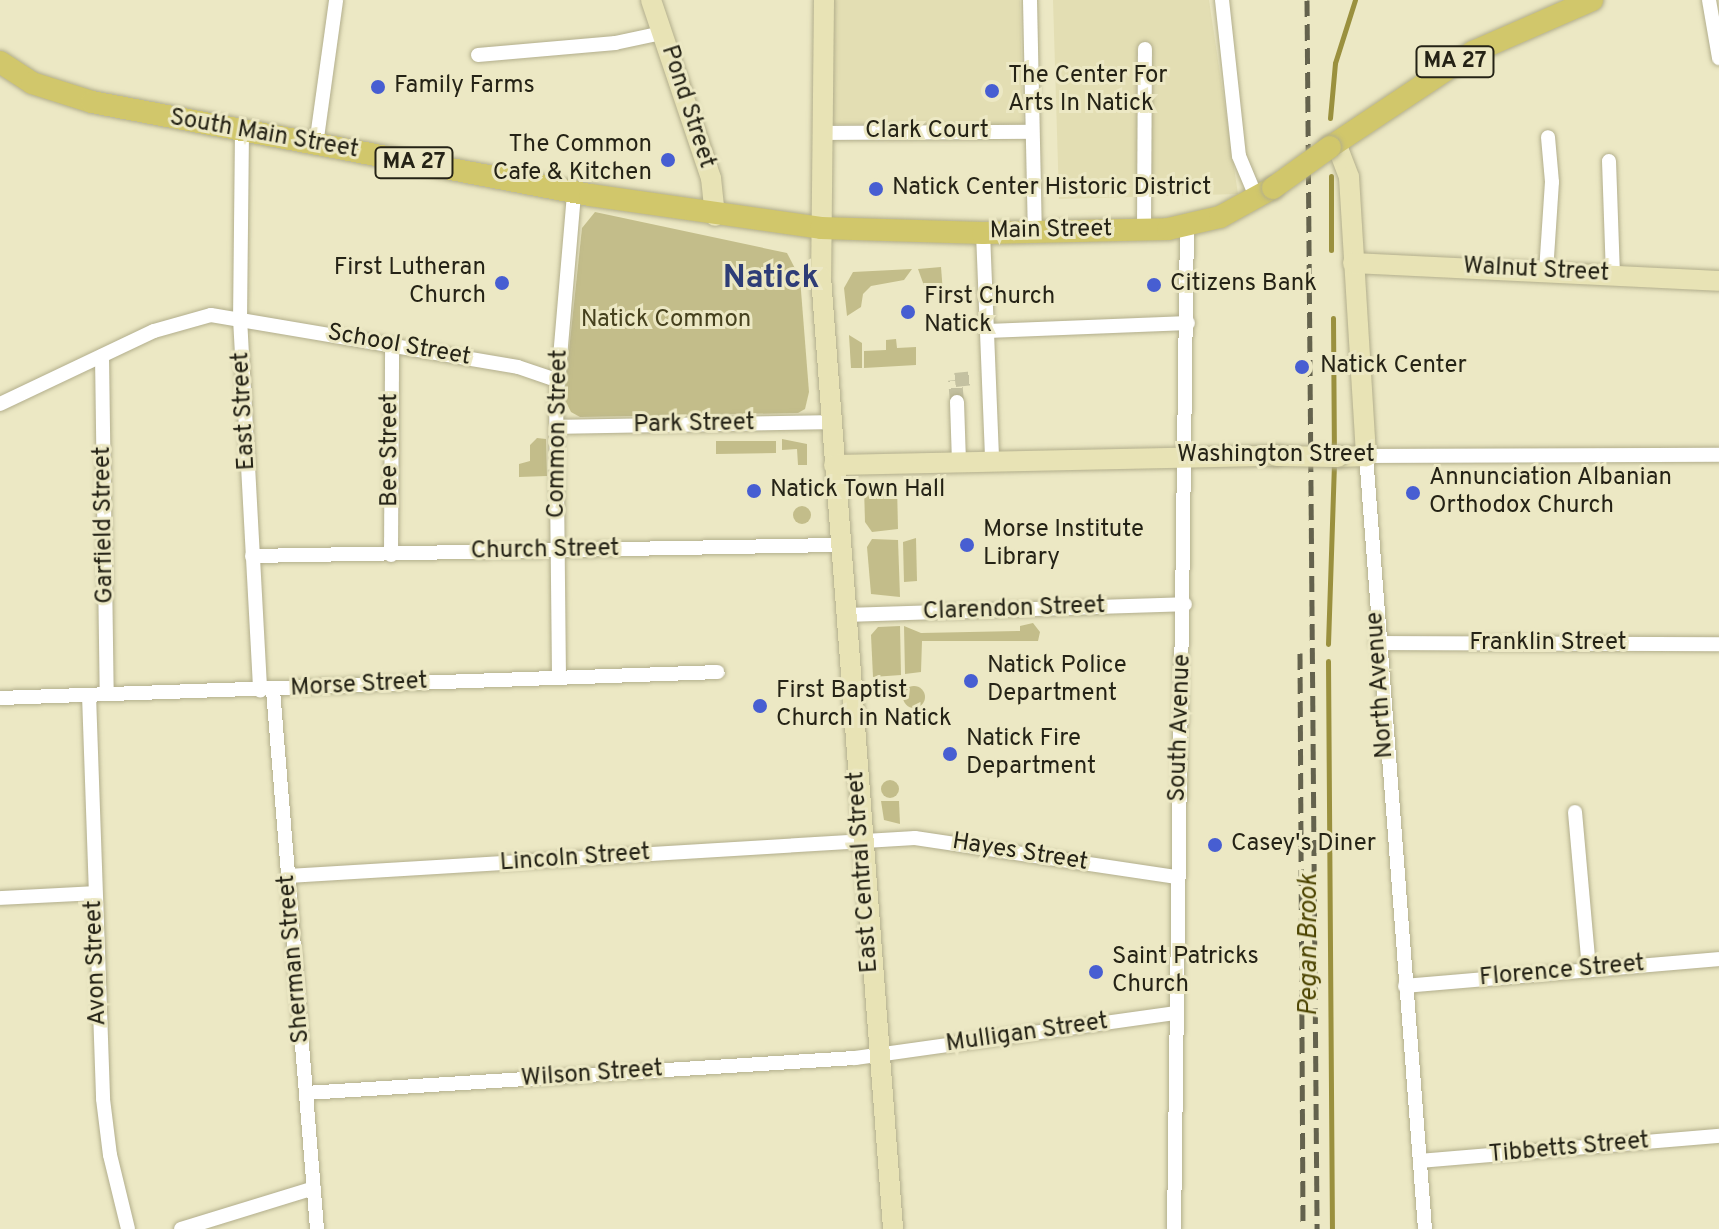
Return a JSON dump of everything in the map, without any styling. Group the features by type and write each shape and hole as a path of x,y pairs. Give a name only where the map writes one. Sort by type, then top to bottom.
{"main road":[{"name":"MA 27","path":"1265,194 1444,68 1563,5 1592,0"},
{"name":"South Main Street","path":"5,72 81,100 242,131 715,216 821,228"},
{"name":"Main Street","path":"821,228 1035,233 1187,227 1265,194"}],"street":[{"path":"316,145 336,0"},
{"name":"Pond Street","path":"651,0 711,178 715,216"},
{"name":"East Central Street","path":"824,0 821,228 831,422 838,545 893,1229"},
{"path":"1030,0 1035,233"},
{"path":"1222,0 1239,156 1265,194"},
{"path":"1709,0 1719,58"},
{"path":"478,55 615,43 662,33"},
{"path":"1144,230 1145,49"},
{"name":"East Street","path":"242,131 240,318 252,556 266,690"},
{"name":"Clark Court","path":"822,133 1032,132"},
{"path":"1546,272 1552,182 1548,137"},
{"name":"North Avenue","path":"1333,145 1349,177 1377,643 1425,1229"},
{"path":"1609,161 1613,276"},
{"name":"Common Street","path":"559,677 556,380 574,192"},
{"name":"South Avenue","path":"1174,1229 1177,877 1187,456 1187,227"},
{"path":"983,233 992,460"},
{"name":"Walnut Street","path":"1353,263 1719,281"},
{"name":"School Street","path":"0,404 184,319 240,318 518,367 556,380"},
{"path":"988,331 1188,323"},
{"name":"Bee Street","path":"391,555 392,345"},
{"name":"Garfield Street","path":"102,356 107,694"},
{"path":"973,378 989,374"},
{"path":"957,402 959,461"},
{"name":"Park Street","path":"557,427 831,422"},
{"name":"Washington Street","path":"834,465 1187,456 1719,455"},
{"name":"Church Street","path":"252,556 838,545"},
{"name":"Clarendon Street","path":"844,615 1185,604"},
{"name":"Franklin Street","path":"1377,643 1719,644"},
{"name":"Morse Street","path":"0,698 718,672"},
{"name":"Sherman Street","path":"266,690 288,876 317,1229"},
{"name":"Avon Street","path":"89,695 105,1128 128,1229"},
{"path":"1575,812 1589,970"},
{"name":"Hayes Street","path":"862,841 932,839 1177,877"},
{"name":"Lincoln Street","path":"288,876 862,841"},
{"path":"0,898 95,893"},
{"name":"Florence Street","path":"1405,986 1719,959"},
{"name":"Mulligan Street","path":"878,1055 1175,1013"},
{"name":"Wilson Street","path":"306,1093 878,1055"},
{"name":"Tibbetts Street","path":"1420,1161 1719,1136"},
{"path":"181,1229 314,1188"}],"shaded area":[{"path":"833,0 1020,0 1023,125 833,124"},
{"path":"1053,0 1209,0 1238,194 1059,199"}],"green space":[{"name":"Natick Common","path":"595,212 787,253 800,278 809,392 805,409 798,413 580,417 571,412 564,398 582,228"},
{"path":"941,267 943,293 927,294 918,269"},
{"path":"912,269 904,280 871,286 863,294 861,307 847,316 844,288 853,272"},
{"path":"849,335 862,343 862,368 851,368"},
{"path":"896,339 897,348 916,347 916,365 864,368 864,351 886,350 886,340"},
{"path":"537,438 546,439 547,476 519,477 519,464 530,461 530,445"},
{"path":"782,439 807,444 807,465 798,465 797,449 782,450"},
{"path":"716,441 776,441 776,453 716,454"},
{"path":"897,485 898,529 872,532 865,522 864,487"},
{"path":"802,506 811,515 802,524 793,515"},
{"path":"916,538 917,581 904,582 903,542"},
{"path":"872,539 898,540 900,597 871,594 867,547"},
{"path":"1033,623 1040,632 1038,641 922,641 921,672 905,674 904,626 921,633 1020,631 1020,626"},
{"path":"900,626 901,675 873,677 871,635 878,627"},
{"path":"901,683 902,690 889,691 886,699 874,699 873,684"},
{"path":"914,686 922,689 925,697 922,705 914,708 906,705 903,697 906,689"},
{"path":"890,780 899,789 890,798 881,789"},
{"path":"881,801 899,801 900,824 884,820"}],"waterway":[{"name":"Pegan Brook","path":"1330,118 1335,63 1355,0"},
{"name":"Pegan Brook","path":"1331,176 1331,250"},
{"name":"Pegan Brook","path":"1333,318 1334,451"},
{"name":"Pegan Brook","path":"1328,644 1334,461"},
{"name":"Pegan Brook","path":"1328,661 1332,1229"}],"tunnel":[{"path":"957,402 955,380 973,378"}],"railway":[{"path":"1307,0 1317,1229"},
{"path":"1300,653 1303,1229"}],"place":[{"name":"Family Farms","path":"378,87"},
{"name":"The Center For Arts In Natick","path":"992,91"},
{"name":"The Common Cafe & Kitchen","path":"668,160"},
{"name":"Natick Center Historic District","path":"876,189"},
{"name":"First Lutheran Church","path":"502,283"},
{"name":"Citizens Bank","path":"1154,285"},
{"name":"First Church Natick","path":"908,312"},
{"name":"Natick Center","path":"1302,367"},
{"name":"Natick Town Hall","path":"754,491"},
{"name":"Annunciation Albanian Orthodox Church","path":"1413,493"},
{"name":"Morse Institute Library","path":"967,545"},
{"name":"Natick Police Department","path":"971,681"},
{"name":"First Baptist Church in Natick","path":"760,706"},
{"name":"Natick Fire Department","path":"950,754"},
{"name":"Casey's Diner","path":"1215,845"},
{"name":"Saint Patricks Church","path":"1096,972"}],"district":[{"name":"Natick","path":"771,279"}]}
